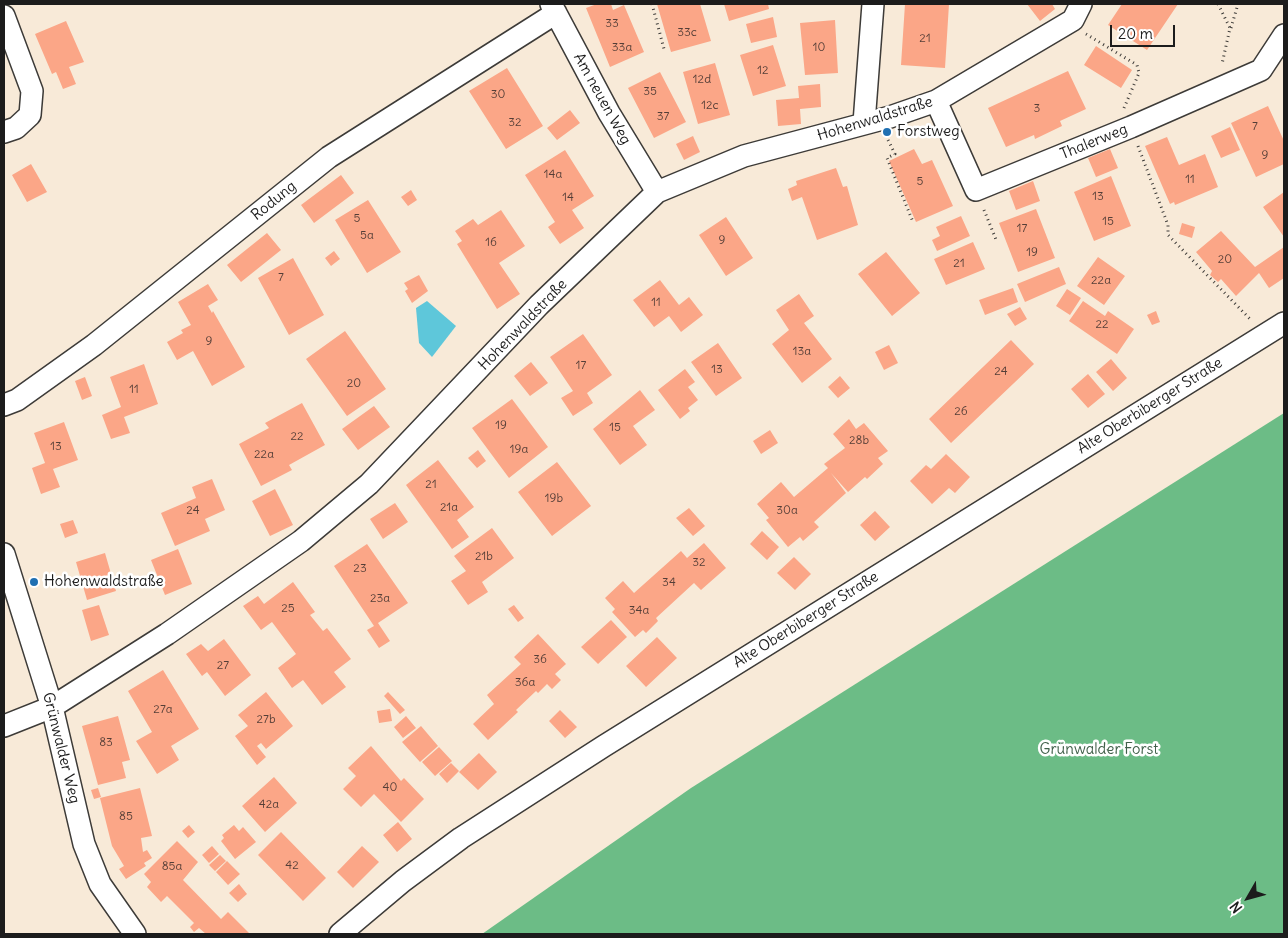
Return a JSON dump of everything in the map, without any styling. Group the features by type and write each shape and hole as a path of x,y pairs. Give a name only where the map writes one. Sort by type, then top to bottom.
{"street":[{"path":"872,121 873,4"},
{"name":"Hohenwaldstraße","path":"4,726 52,707 167,634 301,541 370,484 539,305 657,192 744,156 936,102 1073,20 1081,4"},
{"name":"Am neuen Weg","path":"553,8 609,114 657,192"},
{"name":"Rodung","path":"4,405 17,400 94,346 329,157 553,8"},
{"path":"4,16 32,91 30,115 16,128 4,132"},
{"name":"Thalerweg","path":"976,190 1131,127 1261,70 1284,35"},
{"path":"936,102 976,190"},
{"name":"Alte Oberbiberger Straße","path":"340,934 403,881 461,838 604,746 1284,323"},
{"name":"Grünwalder Weg","path":"4,554 52,707 84,844 100,884 135,934"}],"path":[{"path":"652,4 664,48"},
{"path":"1218,4 1230,28"},
{"path":"1216,90 1230,28 1238,4"},
{"path":"1080,30 1137,65 1139,73 1123,110 1168,225 1168,236 1265,335"},
{"path":"872,121 895,154 887,158 913,222"},
{"path":"976,190 997,242"}],"green space":[{"name":"Grünwalder Forst","path":"1284,413 1284,934 482,934 691,788"}],"water":[{"path":"427,301 456,326 432,357 419,343 416,308"}],"building":[{"path":"597,4 611,4 613,10 624,5 644,52 610,67 586,8"},
{"path":"657,4 700,4 711,41 671,52"},
{"path":"724,4 768,4 769,9 729,21"},
{"path":"905,4 949,4 945,68 901,65"},
{"path":"1027,4 1052,4 1055,9 1040,21"},
{"path":"1122,4 1178,4 1147,50 1108,25"},
{"path":"773,17 777,37 751,43 746,24"},
{"path":"835,20 838,73 805,75 800,23"},
{"path":"66,21 84,62 69,67 76,84 63,89 56,72 52,74 35,34"},
{"path":"773,45 786,86 753,96 740,55"},
{"path":"1096,46 1132,70 1121,88 1084,65"},
{"path":"715,63 730,115 698,124 683,72"},
{"path":"507,68 543,126 506,149 469,91"},
{"path":"1068,71 1086,109 1060,121 1062,126 1035,139 1034,135 1006,147 988,108"},
{"path":"660,72 686,122 654,138 628,88"},
{"path":"820,84 821,107 800,109 801,124 778,126 776,100 799,98 798,86"},
{"path":"1268,106 1284,141 1284,164 1256,177 1231,123"},
{"path":"570,110 580,123 557,140 547,128"},
{"path":"1230,127 1240,150 1221,158 1211,136"},
{"path":"693,136 700,152 684,160 676,144"},
{"path":"1167,137 1179,165 1205,154 1218,187 1175,205 1174,202 1170,204 1145,146"},
{"path":"914,149 922,164 932,160 953,206 916,222 889,161"},
{"path":"1110,149 1118,168 1096,177 1088,158"},
{"path":"565,150 594,196 572,210 584,228 560,244 548,227 555,222 525,175"},
{"path":"31,164 47,192 27,202 12,175"},
{"path":"836,168 843,187 847,186 858,225 817,240 802,197 792,201 788,189 797,185 796,181"},
{"path":"341,175 354,193 314,223 301,205"},
{"path":"1111,176 1131,226 1094,241 1074,192"},
{"path":"1033,181 1040,201 1016,210 1009,191"},
{"path":"411,190 417,200 408,206 401,197"},
{"path":"1284,192 1284,237 1263,207"},
{"path":"368,200 401,252 367,273 335,220"},
{"path":"1036,209 1055,258 1018,272 999,223"},
{"path":"501,210 525,246 499,263 520,294 497,309 457,244 462,241 455,231 473,219 478,225"},
{"path":"961,216 970,236 937,251 932,240 940,236 936,227"},
{"path":"726,217 753,258 726,276 699,235"},
{"path":"1182,223 1195,227 1192,238 1179,234"},
{"path":"1221,231 1255,267 1284,247 1284,278 1269,288 1259,273 1236,296 1221,279 1218,282 1210,275 1212,271 1196,252"},
{"path":"267,233 281,250 241,282 227,265"},
{"path":"973,242 985,269 946,285 934,259"},
{"path":"334,251 340,259 331,266 325,258"},
{"path":"886,252 920,293 892,316 858,274"},
{"path":"1098,257 1125,276 1104,305 1077,286"},
{"path":"293,258 324,315 289,335 258,278"},
{"path":"1059,267 1066,284 1025,302 1017,284"},
{"path":"419,275 428,291 412,303 405,291 408,289 404,283"},
{"path":"660,280 679,305 689,297 703,315 681,332 669,316 654,327 633,300"},
{"path":"208,284 218,300 208,306 212,313 213,311 245,367 212,386 193,351 177,360 167,342 183,333 181,330 191,325 178,302"},
{"path":"1013,288 1018,302 985,315 979,300"},
{"path":"1067,289 1081,298 1070,315 1056,306"},
{"path":"799,294 814,316 804,323 832,359 802,383 772,344 789,330 776,310"},
{"path":"1083,301 1105,316 1108,311 1134,329 1117,354 1069,321"},
{"path":"1020,307 1027,319 1015,326 1007,314"},
{"path":"1156,311 1160,322 1152,325 1147,315"},
{"path":"345,331 386,389 347,416 306,359"},
{"path":"583,334 612,375 587,393 593,403 573,416 561,398 573,391 550,357"},
{"path":"1011,340 1034,364 951,443 929,419"},
{"path":"718,343 742,378 716,396 691,362"},
{"path":"889,345 898,363 884,370 875,352"},
{"path":"1111,359 1127,378 1113,391 1096,372"},
{"path":"531,362 548,383 530,396 514,376"},
{"path":"144,364 158,404 124,417 130,433 111,439 102,415 121,407 110,377"},
{"path":"685,369 695,382 688,387 698,400 688,408 690,411 680,419 658,390"},
{"path":"1088,374 1105,394 1088,408 1071,389"},
{"path":"840,376 850,388 838,398 828,387"},
{"path":"85,377 92,396 82,400 75,381"},
{"path":"640,390 655,410 633,426 647,445 620,465 593,429"},
{"path":"512,399 548,447 509,478 472,428"},
{"path":"302,403 325,445 289,465 292,470 261,486 239,444 269,428 265,423"},
{"path":"374,406 390,427 358,450 342,429"},
{"path":"849,419 856,429 864,423 888,451 878,458 883,464 867,479 865,477 848,492 831,473 846,493 814,522 819,527 803,541 800,537 788,547 766,520 769,518 757,504 781,482 794,497 828,468 824,464 845,448 833,434"},
{"path":"64,422 78,460 53,469 60,487 41,494 32,468 45,463 34,433"},
{"path":"770,430 778,443 761,454 753,441"},
{"path":"478,450 486,461 477,468 468,458"},
{"path":"946,454 970,477 955,493 949,488 932,504 910,481 926,465 931,469"},
{"path":"438,460 474,507 457,520 469,537 452,549 406,485"},
{"path":"557,462 591,506 552,536 518,492"},
{"path":"212,479 225,510 205,519 210,531 175,546 161,513 196,498 192,487"},
{"path":"275,489 293,525 270,536 252,501"},
{"path":"395,503 408,522 383,539 370,519"},
{"path":"689,508 705,526 693,536 676,518"},
{"path":"875,511 890,527 875,541 860,525"},
{"path":"73,520 78,533 65,538 60,524"},
{"path":"492,528 514,558 482,582 488,592 468,605 451,581 466,571 454,556"},
{"path":"762,531 779,547 767,560 750,544"},
{"path":"704,543 726,568 701,590 694,583 656,618 658,621 646,633 643,630 635,637 612,612 615,609 605,598 623,581 634,593 681,551 687,558"},
{"path":"367,544 408,603 378,623 390,641 379,648 367,630 374,626 334,566"},
{"path":"178,549 192,584 165,595 151,560"},
{"path":"105,553 116,591 87,600 76,562"},
{"path":"794,557 811,574 795,590 777,573"},
{"path":"293,582 315,612 310,615 323,631 327,628 351,659 334,672 346,687 322,705 303,680 292,688 278,668 296,654 272,622 261,630 243,606 258,596 264,604"},
{"path":"99,605 109,635 91,641 82,610"},
{"path":"514,605 524,618 518,622 508,609"},
{"path":"611,620 627,637 598,664 581,647"},
{"path":"538,634 566,664 555,674 561,680 552,689 547,684 538,693 536,691 516,710 518,712 488,740 473,724 494,704 487,695 521,664 514,657"},
{"path":"657,637 677,658 646,687 626,666"},
{"path":"224,639 251,675 225,696 207,672 202,676 186,654 201,644 208,651"},
{"path":"163,670 199,729 171,746 179,760 157,774 136,741 152,732 128,691"},
{"path":"266,692 293,726 266,749 261,743 257,746 266,757 257,765 235,736 248,726 238,715"},
{"path":"388,692 405,710 400,714 384,696"},
{"path":"390,709 392,721 379,723 377,711"},
{"path":"560,710 577,727 565,738 549,721"},
{"path":"118,716 130,760 122,762 126,778 98,785 82,726"},
{"path":"406,716 416,728 403,738 394,727"},
{"path":"421,726 438,746 420,762 402,742"},
{"path":"371,746 401,781 404,778 424,799 401,822 374,794 361,807 343,789 356,776 348,768"},
{"path":"439,747 452,761 435,776 422,762"},
{"path":"479,753 497,772 478,790 459,772"},
{"path":"451,763 459,771 447,783 439,774"},
{"path":"274,777 297,803 265,832 242,806"},
{"path":"98,788 101,797 94,799 91,790"},
{"path":"140,788 152,836 141,838 143,852 147,850 152,858 144,863 146,866 126,879 119,869 124,866 112,846 100,798"},
{"path":"398,822 412,839 397,852 383,835"},
{"path":"189,825 195,832 188,838 182,831"},
{"path":"234,825 239,831 243,827 256,842 235,859 221,841 224,838 222,835"},
{"path":"281,832 326,878 303,901 258,855"},
{"path":"177,841 198,862 183,880 221,919 228,912 250,934 206,934 199,928 194,932 190,927 194,923 167,896 161,902 147,887 151,882 144,874"},
{"path":"212,846 219,854 209,863 202,855"},
{"path":"362,846 379,862 353,888 337,872"},
{"path":"220,855 226,861 215,871 209,865"},
{"path":"227,861 240,874 228,885 216,872"},
{"path":"239,884 247,894 238,902 229,893"}],"place":[{"name":"Forstweg","path":"887,132"},
{"name":"Hohenwaldstraße","path":"34,582"}]}
